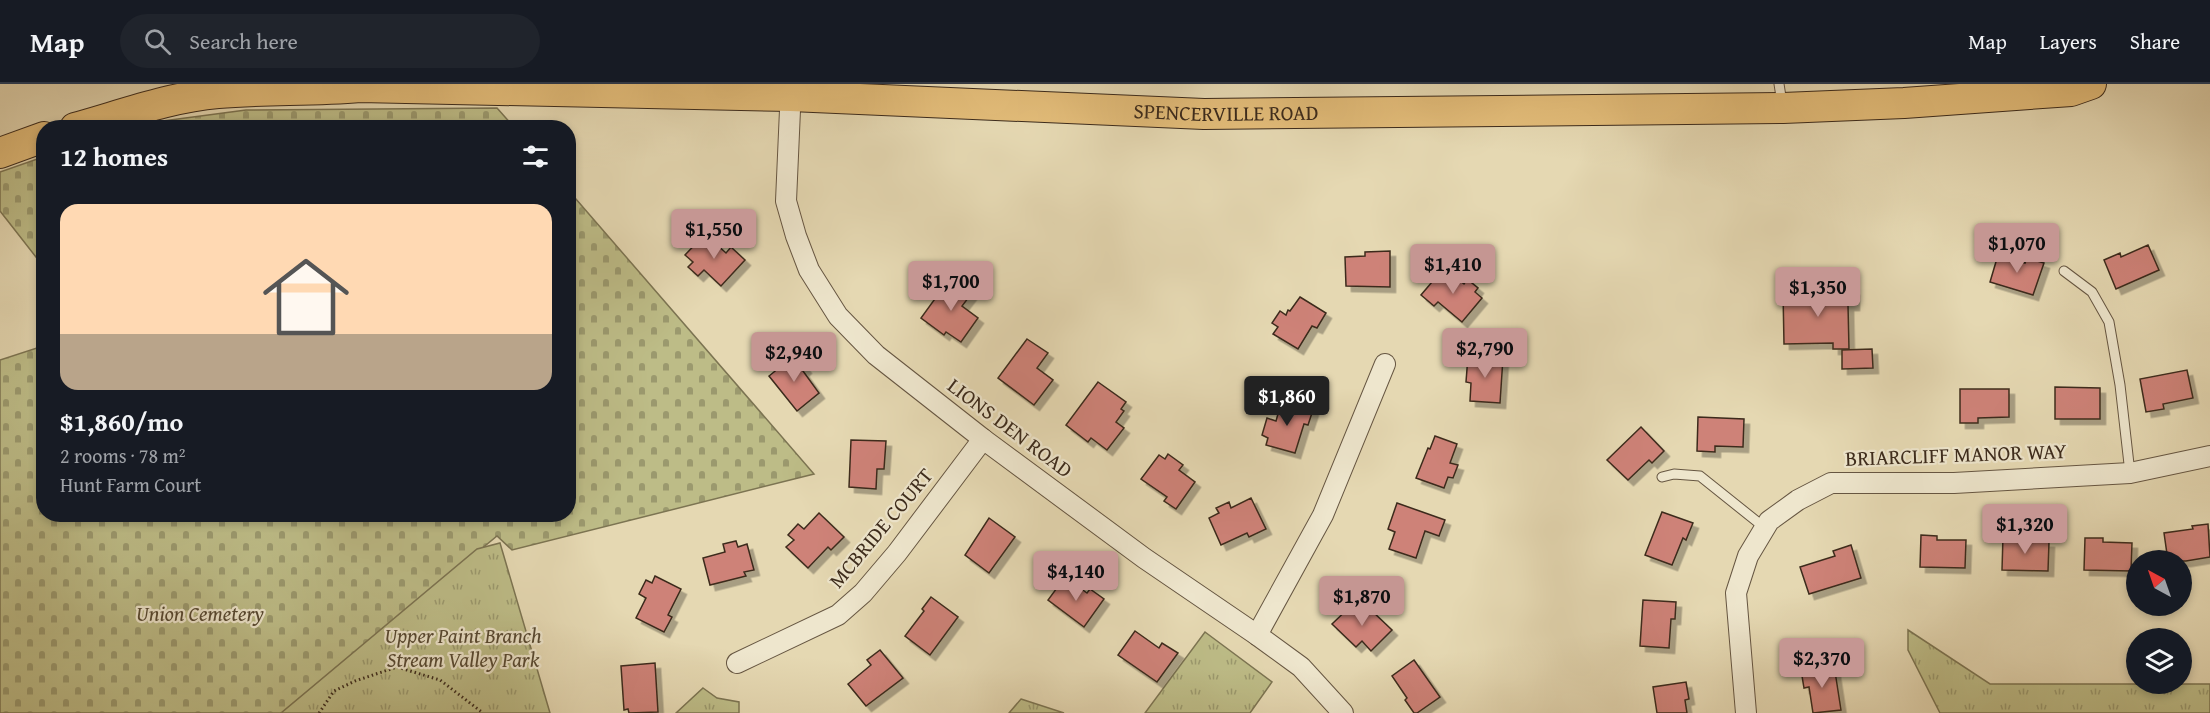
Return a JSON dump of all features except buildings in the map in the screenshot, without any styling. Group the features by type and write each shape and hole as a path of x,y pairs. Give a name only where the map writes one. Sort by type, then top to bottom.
{"main road":[{"path":"75,120 154,91 182,84"},
{"name":"SPENCERVILLE ROAD","path":"103,120 213,88 323,90 357,85 791,90 1204,114 1781,96 1904,104 2071,91 2091,84"},
{"path":"0,153 36,140"}],"street":[{"name":"LIONS DEN ROAD","path":"791,90 786,201 809,270 838,316 876,355 983,439 1144,558 1301,667 1343,713"},
{"path":"1257,635 1323,515 1385,364"},
{"name":"MCBRIDE COURT","path":"737,663 838,615 863,594 983,439"},
{"name":"BRIARCLIFF MANOR WAY","path":"1746,713 1736,593 1748,556 1768,521 1798,500 1831,483 1954,483 2130,473 2210,456"}],"lane":[{"path":"2064,271 2092,292 2109,322 2120,385 2130,473"},
{"path":"1662,477 1674,474 1700,476 1765,528"}],"path":[{"path":"319,713 334,691 354,681 397,667 440,680 483,713"}],"green space":[{"path":"497,108 508,120 170,120 246,110"},
{"path":"36,160 36,257 0,211 0,172"},
{"name":"Union Cemetery","path":"576,199 814,474 512,550 497,536 282,713 0,713 0,360 36,348 36,522 576,522"},
{"name":"Upper Paint Branch Stream Valley Park","path":"500,543 550,713 281,713 477,549"},
{"path":"1908,630 1990,684 2126,684 2126,694 2192,694 2192,684 2210,684 2210,713 1940,713 1908,650"},
{"path":"1205,632 1272,682 1250,713 1145,713"},
{"path":"703,688 717,698 739,702 739,713 676,713"},
{"path":"1021,699 1064,713 1009,713"}]}
